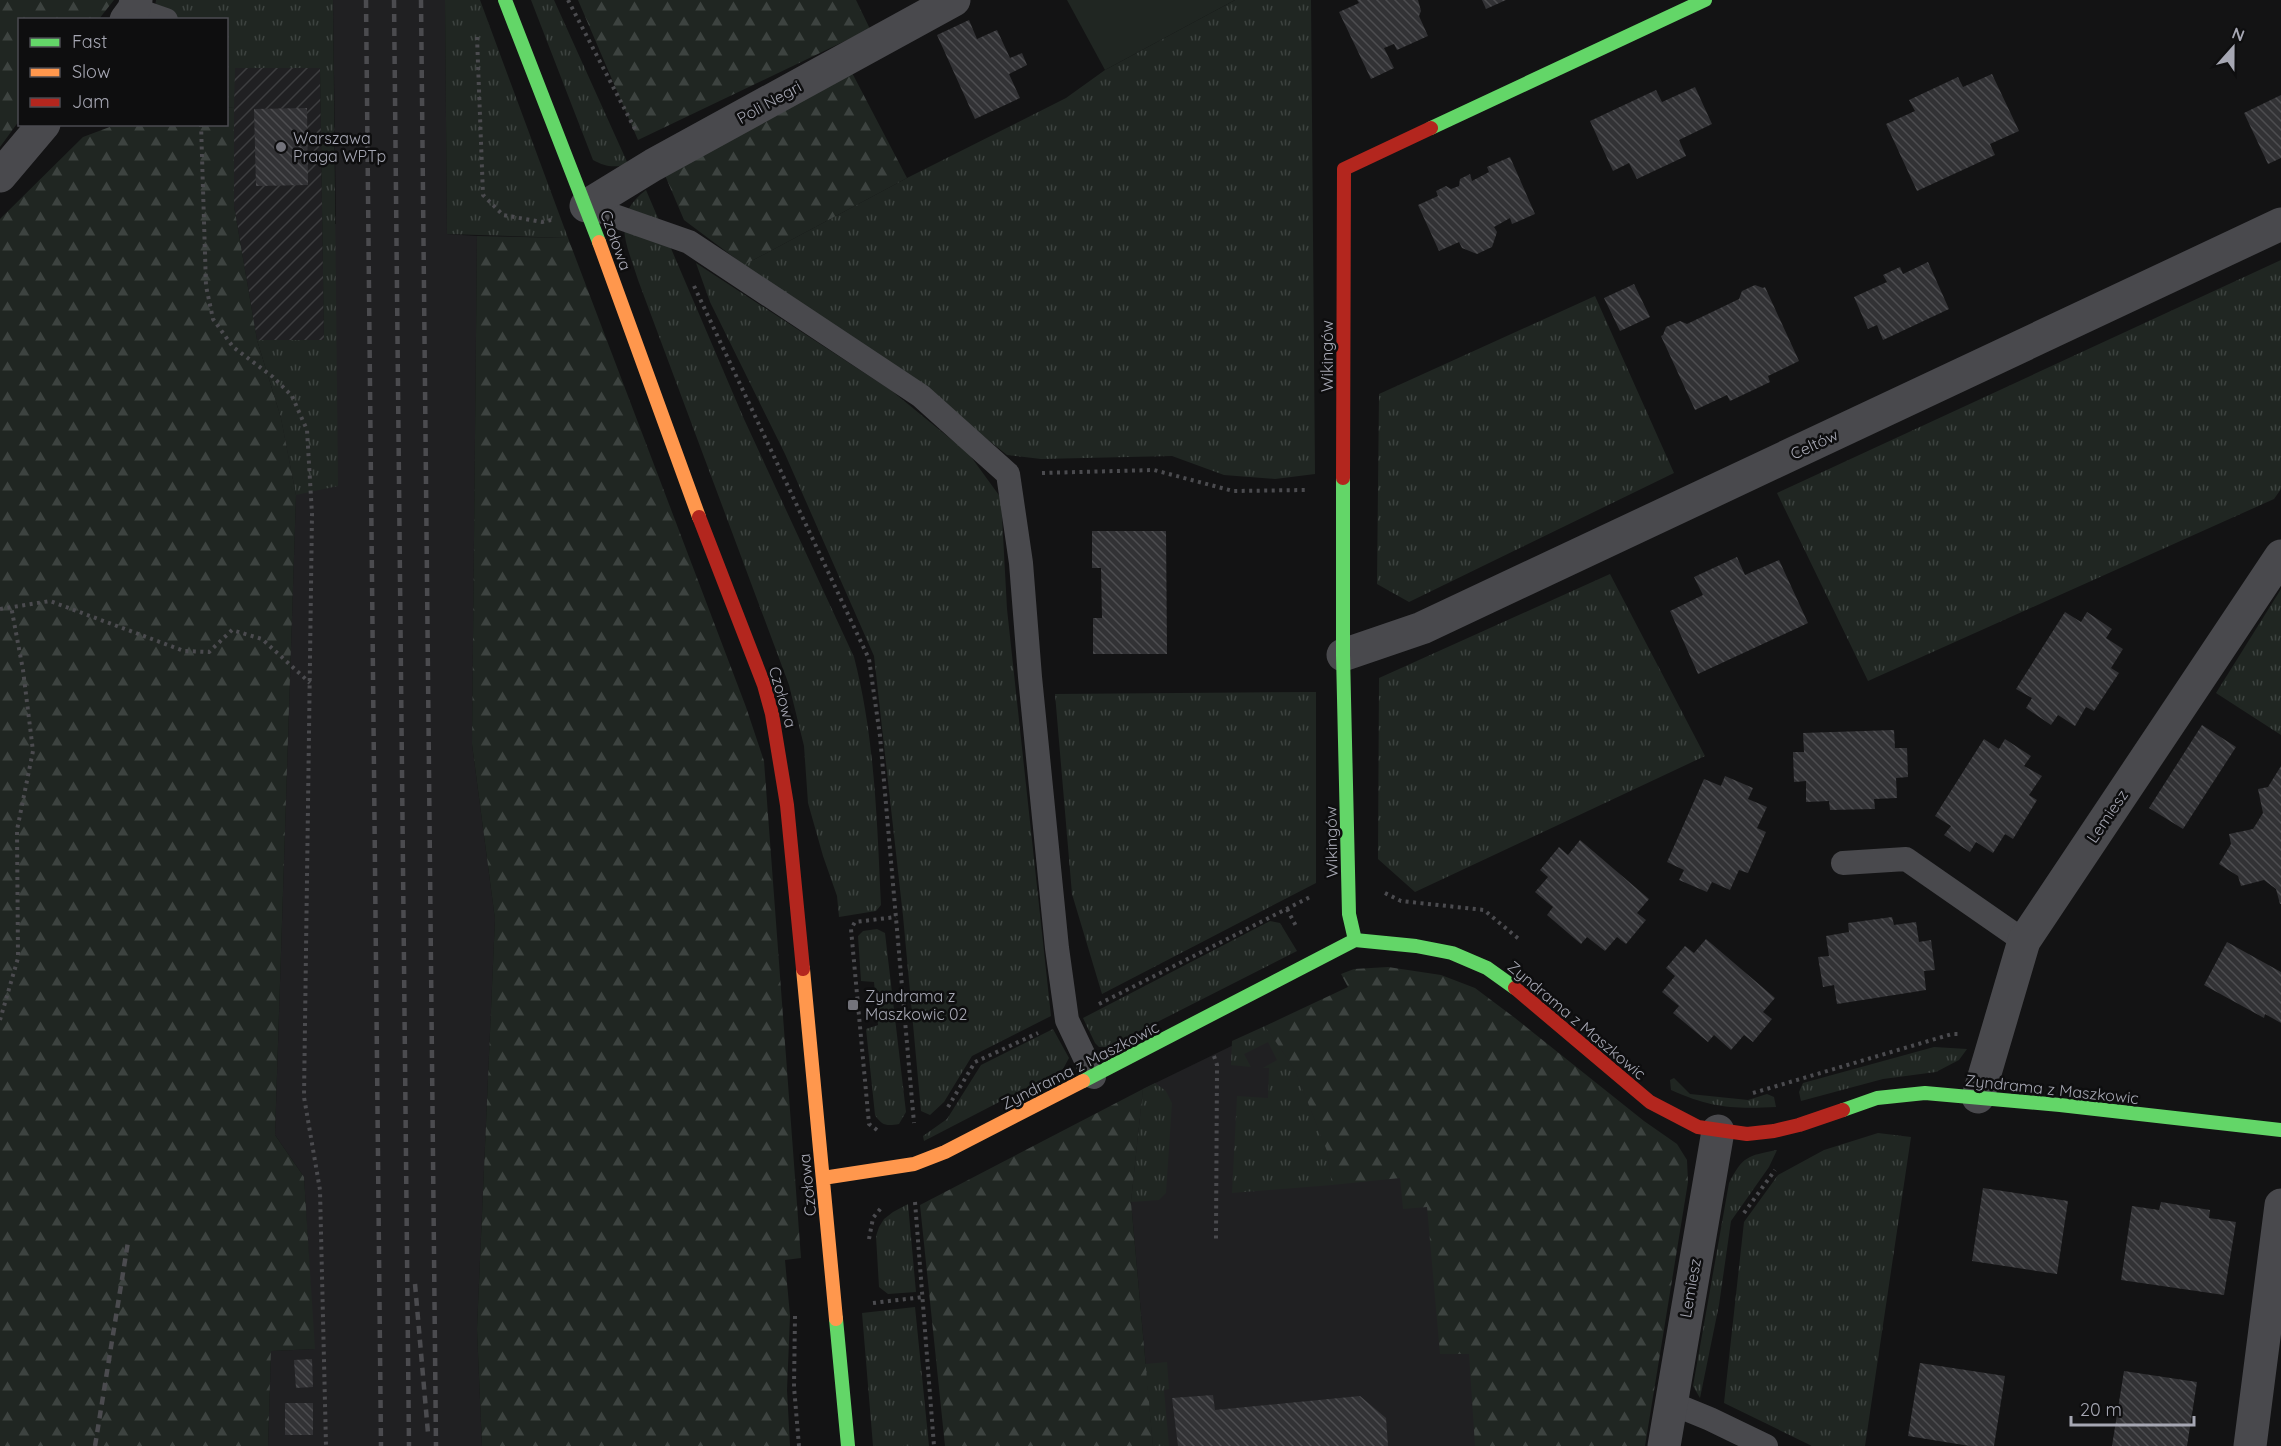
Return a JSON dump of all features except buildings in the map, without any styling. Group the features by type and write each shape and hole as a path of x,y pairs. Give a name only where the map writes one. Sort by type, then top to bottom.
{"street":[{"name":"Czołowa","path":"506,0 586,206 667,433 765,685 773,716 782,760 848,1446"},
{"name":"Poli Negri","path":"586,206 653,165 954,0"},
{"name":"Wikingów","path":"1354,940 1349,914 1343,655 1344,169 1705,0"},
{"path":"0,176 42,126"},
{"name":"Celtów","path":"1343,655 1433,623 2281,224"},
{"name":"Lemiesz","path":"1978,1097 2024,941 2281,556"},
{"name":"Zyndrama z Maszkowic","path":"823,1178 914,1164 945,1152 1094,1077 1354,940 1453,953 1490,970 1506,980 1650,1102 1698,1127 1747,1134 1774,1131 1799,1125 1877,1098 1925,1093 2281,1130"},
{"name":"Lemiesz","path":"1664,1446 1718,1131"},
{"path":"2250,1446 2281,1205"}],"lane":[{"path":"132,10 159,18"},
{"path":"586,206 689,242 921,396 1008,474 1021,563 1057,948 1067,1020 1094,1077"},
{"path":"1843,863 1906,859 2024,941"},
{"path":"1671,1403 1766,1446"}],"path":[{"path":"568,0 653,165"},
{"path":"477,32 483,195 503,215 542,222 560,219 586,206"},
{"path":"201,126 206,285 213,319 233,347 273,376 292,396 307,430 312,514 304,1097 320,1190 327,1446"},
{"path":"689,242 690,278 868,659 880,736 915,1129"},
{"path":"1008,474 1154,470 1233,491 1343,489"},
{"path":"0,609 50,601 184,651 209,652 232,630 262,639 310,684"},
{"path":"0,1020 18,958 17,830 33,750 23,670 11,606"},
{"path":"880,1133 870,1124 851,929 855,922 896,917"},
{"path":"1210,1047 1218,1065 1216,1239"},
{"path":"914,1164 934,1446"},
{"path":"869,1246 868,1236 873,1218 884,1206"},
{"path":"873,1294 873,1304 923,1297"}],"shaded area":[{"path":"333,0 445,0 447,234 477,236 472,744 495,919 477,1329 482,1446 268,1446 271,1351 314,1349 304,1177 275,1135 296,495 281,418 324,340 323,224 336,224"},
{"path":"234,68 320,68 324,340 257,340 234,206"},
{"path":"1359,984 1633,1446 1153,1446 1131,1202 1143,1089"}],"green space":[{"path":"0,0 114,0 100,18 18,18 18,122 0,147"},
{"path":"156,0 333,0 338,486 296,495 281,418 257,340 324,340 320,68 235,68 234,107 228,108 228,18 153,18"},
{"path":"445,0 480,0 568,238 447,234"},
{"path":"531,0 554,0 628,164 610,166 593,160"},
{"path":"578,0 856,0 870,29 638,140"},
{"path":"1067,0 1235,0 1105,70"},
{"path":"1235,0 1311,0 1315,474 1275,479 1224,475 1172,456 1041,459 1007,455 968,424 744,265 907,178 1066,98 1105,70"},
{"path":"849,67 907,178 744,265 684,220 664,173"},
{"path":"234,107 234,206 257,340 281,418 296,495 275,1135 304,1177 315,1349 271,1351 268,1446 0,1446 0,219 83,137 112,126 228,126 228,108"},
{"path":"646,190 744,419 854,657 867,718 874,780 881,905 876,911 839,917 837,896 808,803 804,746 789,685 626,243 624,232 628,210"},
{"path":"477,236 568,238 746,707 764,761 801,1258 785,1260 790,1316 787,1390 790,1446 482,1446 477,1329 495,919 472,744"},
{"path":"2281,260 2281,489 2274,499 1868,681 1777,493"},
{"path":"696,263 892,391 969,454 1001,498 1007,609 1051,1016 972,1056 944,1102 930,1115 921,1111 903,916 874,656 785,454 710,302"},
{"path":"1595,296 1674,473 1409,602 1377,584 1379,394"},
{"path":"1610,574 1705,756 1415,892 1378,859 1379,678"},
{"path":"2281,589 2281,735 2216,693"},
{"path":"1316,692 1316,883 1102,994 1072,894 1055,694"},
{"path":"1270,921 1280,923 1297,951 1108,1047 1099,1047 1095,1043 1083,1018"},
{"path":"877,929 885,933 906,1112 899,1124 891,1125 883,1123 875,1115 866,1029 878,1025 874,982 861,981 858,936 863,931"},
{"path":"1388,967 1441,975 1475,988 1644,1121 1677,1144 1687,1160 1688,1182 1645,1446 1475,1446 1469,1354 1440,1354 1427,1207 1403,1209 1400,1178 1332,1185 1327,1151 1295,1070 1265,1026 1348,987 1341,974 1354,969"},
{"path":"1265,1026 1295,1070 1327,1151 1332,1185 1232,1193 1237,1096 1268,1098 1269,1068 1263,1068 1277,1060 1268,1042 1244,1054 1251,1067 1231,1065 1232,1041"},
{"path":"1053,1029 1069,1058 1063,1069 924,1141 923,1136 947,1119 981,1065"},
{"path":"1934,1047 1967,1049 1959,1060 1936,1072 1883,1079 1801,1101 1799,1092 1803,1083"},
{"path":"1674,1078 1690,1094 1748,1100 1767,1094 1774,1097 1776,1107 1734,1107 1698,1101 1671,1090 1670,1080"},
{"path":"1155,1083 1166,1091 1172,1103 1166,1193 1159,1200 1131,1202 1143,1089"},
{"path":"1143,1089 1131,1202 1153,1446 945,1446 920,1205"},
{"path":"1878,1133 1911,1137 1865,1446 1812,1446 1724,1403 1744,1222 1778,1175 1824,1150"},
{"path":"1777,1150 1769,1167 1731,1221 1719,1305 1700,1398 1693,1386 1729,1183 1742,1162 1752,1156"},
{"path":"908,1204 916,1292 888,1294 879,1287 876,1236 884,1219"},
{"path":"915,1307 929,1446 873,1446 862,1313"},
{"path":"1167,1362 1169,1389 1164,1390 1169,1446 1153,1446 1145,1364"}],"railway":[{"path":"366,0 381,1446"},
{"path":"394,0 409,1446"},
{"path":"421,0 436,1446"},
{"path":"95,1446 128,1242"},
{"path":"415,1284 428,1433"}],"traffic: fast":[{"path":"505,0 599,242"},
{"path":"1431,128 1705,0"},
{"path":"1343,478 1343,655 1349,914 1355,940"},
{"path":"1083,1081 1355,940 1416,946 1452,953 1487,968 1515,988"},
{"path":"1843,1110 1877,1098 1925,1093 2060,1105 2281,1130"},
{"path":"836,1319 848,1446"}],"traffic: slow":[{"path":"599,242 699,517"},
{"path":"803,969 836,1319"},
{"path":"823,1178 914,1164 945,1152 1083,1081"}],"traffic: jam":[{"path":"1343,478 1344,169 1431,128"},
{"path":"699,517 764,685 772,714 787,805 803,969"},
{"path":"1515,988 1650,1102 1698,1127 1747,1134 1774,1131 1843,1110"}],"place":[{"name":"Warszawa Praga WPTp","path":"281,147"},
{"name":"Zyndrama z Maszkowic 02","path":"853,1005"}]}
